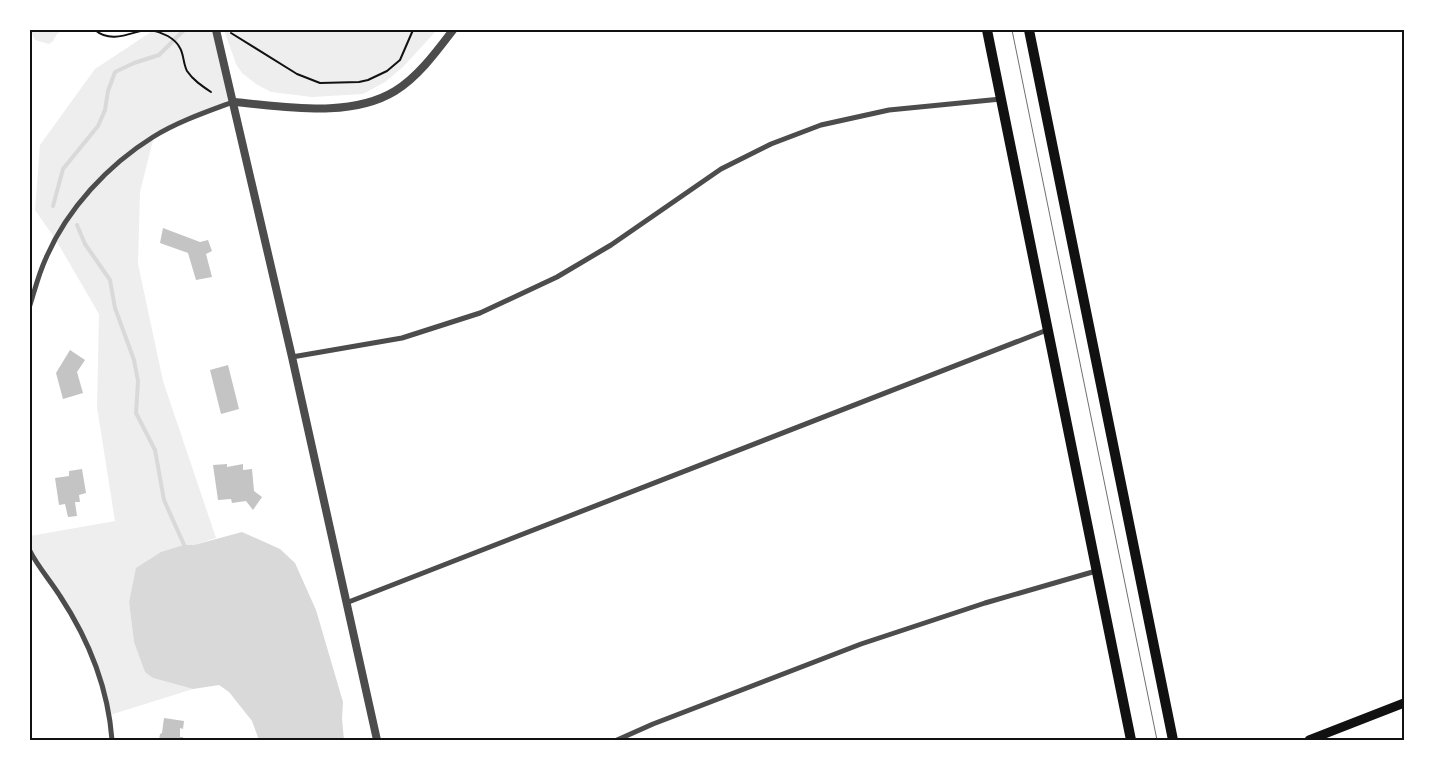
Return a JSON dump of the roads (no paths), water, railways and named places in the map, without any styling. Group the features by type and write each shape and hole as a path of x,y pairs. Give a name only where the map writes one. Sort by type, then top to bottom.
{"main road":[{"path":"987,30 1131,740"},
{"path":"1029,30 1173,740"},
{"path":"1308,740 1404,703"}],"street":[{"path":"216,30 292,357 377,740"},
{"path":"30,305 46,258 70,216 122,158 154,136 187,120 233,102 302,108 326,108 355,105 376,100 396,91 414,75 453,30"},
{"path":"292,357 402,338 480,313 557,277 611,245 721,169 771,144 820,125 889,110 1001,99"},
{"path":"346,603 1047,330"},
{"path":"30,551 84,636 95,661 105,691 110,715 112,740"},
{"path":"617,740 653,724 861,644 986,603 1096,571"}],"waterway":[{"path":"53,206 63,169 98,126 105,110 108,91 115,72 134,63 159,55 184,30"},
{"path":"77,225 85,244 110,280 115,308 134,360 138,381 136,413 155,450 164,500 185,547"}],"tram line":[{"path":"1012,30 1157,740"}]}
